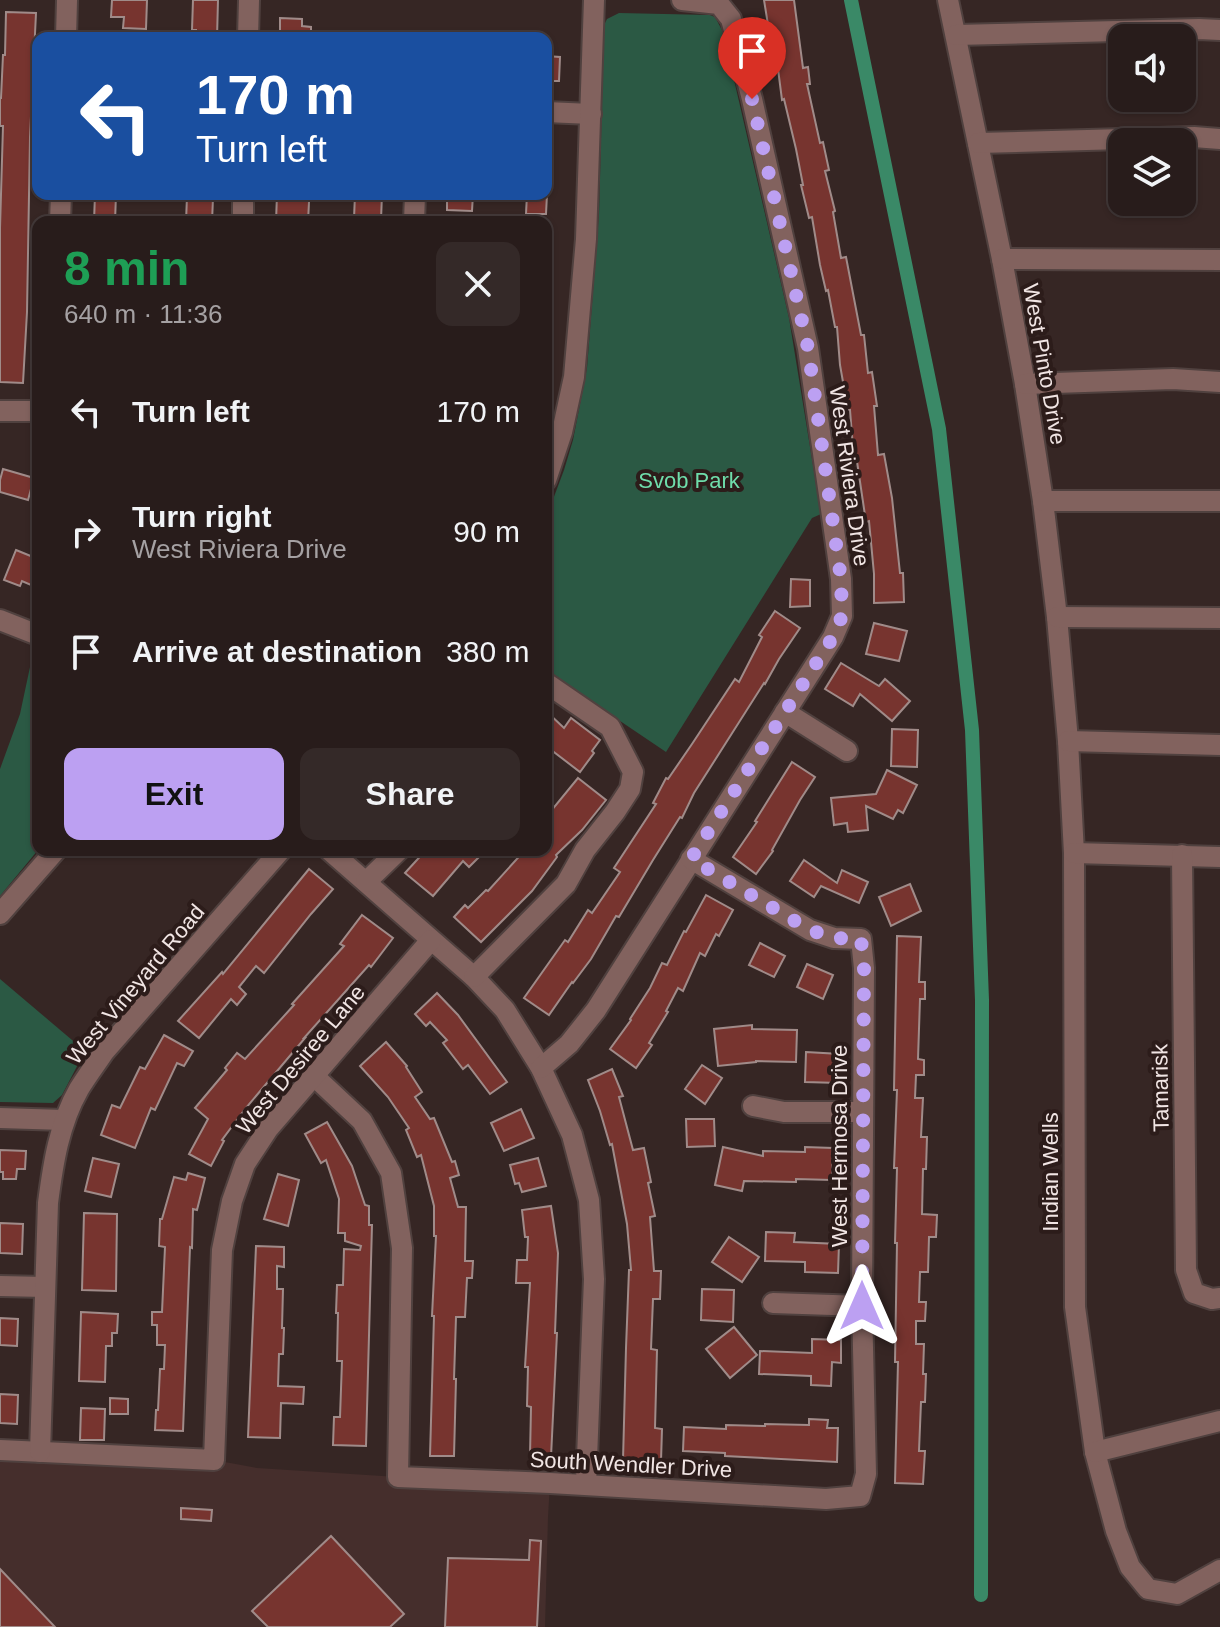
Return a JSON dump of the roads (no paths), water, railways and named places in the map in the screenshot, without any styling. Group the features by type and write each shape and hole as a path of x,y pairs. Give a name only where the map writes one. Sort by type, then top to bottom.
{"street":[{"path":"66,32 67,0"},
{"path":"248,32 249,0"},
{"path":"552,462 574,377 586,239 594,0"},
{"name":"West Riviera Drive","path":"541,1068 569,1044 596,1010 833,637 842,616 841,579 808,348 752,99 731,19 719,4 682,0"},
{"name":"West Pinto Drive","path":"948,0 1025,384 1057,617 1068,741"},
{"path":"956,35 1220,30"},
{"path":"552,112 591,114"},
{"path":"978,143 1194,137 1220,139"},
{"path":"1002,259 1220,260"},
{"path":"1025,384 1173,379 1220,382"},
{"path":"0,411 32,411"},
{"path":"1043,501 1220,501"},
{"path":"1057,617 1220,618"},
{"path":"0,620 32,633"},
{"path":"474,977 566,884 585,850 630,789 633,772 610,727 552,687"},
{"path":"785,712 847,751"},
{"path":"1068,741 1220,745"},
{"name":"Indian Wells","path":"1068,741 1074,853 1075,1307 1095,1452 1116,1531 1130,1567 1148,1589 1177,1594 1220,1570"},
{"path":"1074,853 1220,857"},
{"name":"Tamarisk","path":"1182,855 1186,1270 1194,1293 1212,1299 1220,1298"},
{"path":"0,914 51,856"},
{"name":"West Vineyard Road","path":"40,1452 50,1190 64,1120 79,1089 104,1052 276,856"},
{"path":"336,856 474,977 505,1010 541,1068 572,1135 589,1200 594,1279 586,1484"},
{"path":"366,882 393,856"},
{"name":"West Hermosa Drive","path":"691,859 810,930 834,938 861,939 864,968 862,1306 866,1474 860,1496"},
{"name":"West Desiree Lane","path":"40,1452 214,1460 222,1250 232,1201 245,1164 268,1129 431,940"},
{"name":"South Wendler Drive","path":"314,1076 362,1121 391,1173 402,1248 398,1477 586,1484 826,1499 860,1496"},
{"path":"753,1106 784,1112 863,1112"},
{"path":"0,1118 64,1120"},
{"path":"0,1286 45,1287"},
{"path":"773,1303 862,1306"},
{"path":"1095,1452 1220,1421"},
{"path":"0,1450 40,1452"}],"waterway":[{"path":"851,0 939,429 972,730 982,1000 981,1595"}],"park label":[{"name":"Svob Park","path":"689,480"}]}
